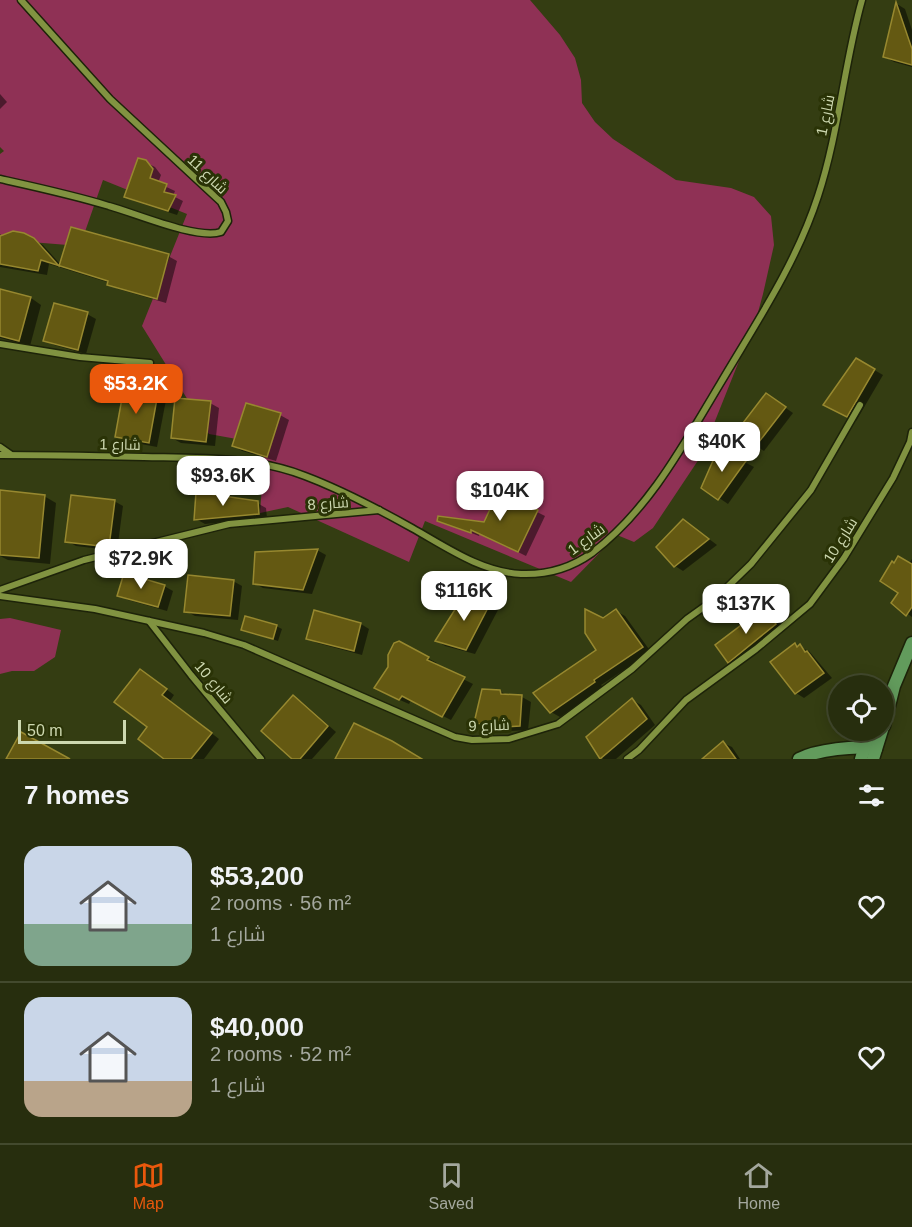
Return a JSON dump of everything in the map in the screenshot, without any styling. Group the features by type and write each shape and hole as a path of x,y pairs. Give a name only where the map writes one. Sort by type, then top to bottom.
{"main road":[{"path":"894,686 912,643"},
{"path":"799,759 831,751 869,754"}],"street":[{"name":"شارع 11","path":"0,179 99,203 183,229 208,234 221,232 228,221 221,202 110,99 21,0"},
{"name":"شارع 1","path":"0,455 216,458 273,466 304,476 379,510 465,558 489,568 521,574 549,572 579,561 593,552 630,518 661,480 700,419 782,279 802,239 819,193 862,0"},
{"path":"0,344 80,357 150,363"},
{"name":"شارع 9","path":"0,596 95,609 204,633 255,649 455,737 472,740 509,739 558,724 632,669 687,619 735,581 811,490 860,405"},
{"name":"شارع 10","path":"627,759 639,750 686,700 756,649 810,604 837,568 893,478 910,442 912,432"},
{"path":"0,447 11,455"},
{"name":"شارع 8","path":"0,590 84,560 229,524 379,510"},
{"name":"شارع 10","path":"149,620 191,675 261,759"}],"shaded area":[{"path":"0,0 530,0 560,35 575,58 581,80 582,103 595,122 613,139 676,180 731,188 754,197 771,216 774,245 757,316 701,456 653,528 634,542 617,535 571,582 425,521 409,562 288,507 260,513 265,444 209,434 142,326 187,214 103,180 80,246 6,240 0,234 0,154 4,151 0,147"},
{"path":"10,618 61,630 55,657 34,671 12,671 0,674 0,619"}],"building":[{"path":"896,2 912,49 912,65 883,57"},
{"path":"138,158 146,160 153,169 150,178 167,184 164,192 176,195 168,211 124,197"},
{"path":"71,227 169,254 157,299 107,285 108,281 59,266"},
{"path":"13,231 34,238 59,266 41,260 38,271 0,264 0,236"},
{"path":"0,289 31,297 19,341 0,336"},
{"path":"54,303 88,312 78,350 43,341"},
{"path":"856,358 875,369 847,417 823,405"},
{"path":"124,387 158,393 149,443 115,437"},
{"path":"766,393 786,407 755,447 736,432"},
{"path":"175,398 211,401 206,442 171,438"},
{"path":"246,403 281,413 267,457 232,446"},
{"path":"719,447 746,461 718,500 701,488"},
{"path":"0,490 45,495 39,558 0,555"},
{"path":"196,492 258,501 259,514 194,520"},
{"path":"498,492 538,510 518,552 471,530 471,533 437,521 438,516 484,522"},
{"path":"71,495 115,500 109,547 65,542"},
{"path":"683,519 709,539 674,567 656,547"},
{"path":"318,549 303,590 253,584 255,552"},
{"path":"898,556 912,564 912,607 906,616 891,603 898,593 880,581 892,561 894,563"},
{"path":"124,573 165,585 158,607 117,596"},
{"path":"188,575 234,580 230,616 184,612"},
{"path":"466,592 491,602 466,650 435,641"},
{"path":"765,607 776,624 728,663 715,645"},
{"path":"585,609 603,618 616,609 643,647 550,713 533,693 596,650 585,633"},
{"path":"314,610 361,623 354,651 306,639"},
{"path":"245,616 277,625 273,639 241,630"},
{"path":"399,641 429,657 427,660 465,677 442,717 402,696 399,700 374,688 388,667 388,655 394,643"},
{"path":"795,643 797,647 800,644 805,652 807,651 824,673 795,694 770,662"},
{"path":"140,669 167,689 162,695 212,733 191,759 164,759 138,739 147,727 114,702"},
{"path":"482,689 500,690 501,694 522,695 520,726 501,727 474,723"},
{"path":"293,695 328,726 300,759 292,759 261,731"},
{"path":"632,698 647,719 600,759 586,737"},
{"path":"354,723 392,741 422,759 335,759"},
{"path":"21,732 70,759 6,759"},
{"path":"723,741 736,759 702,759"}]}
